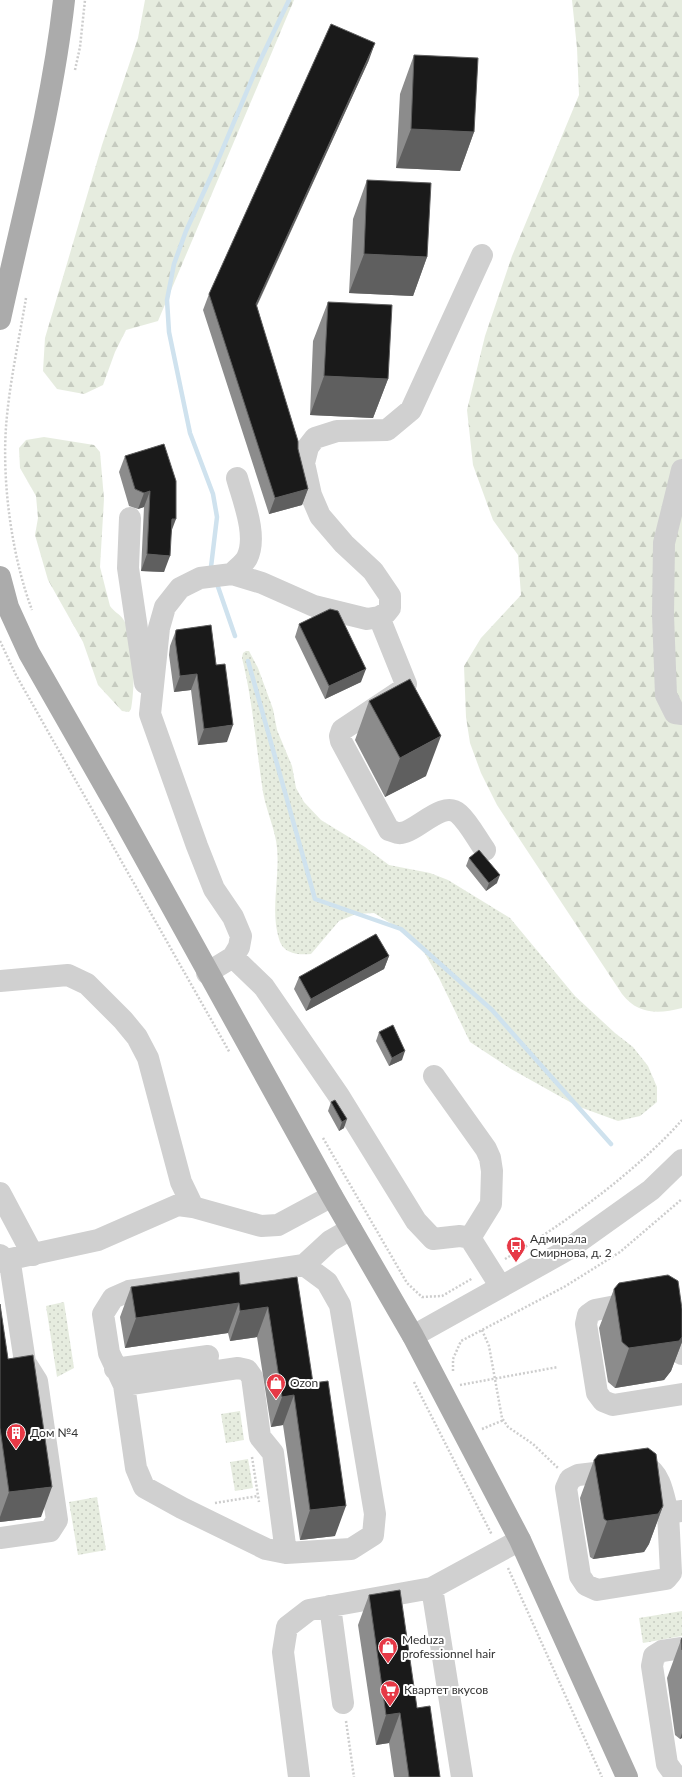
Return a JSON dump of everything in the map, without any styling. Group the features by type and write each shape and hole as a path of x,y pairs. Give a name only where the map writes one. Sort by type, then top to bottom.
{"main road":[{"path":"0,319 46,111 60,39 64,0"},
{"path":"0,577 8,607 29,653 118,809 332,1196 413,1336 520,1540 627,1777"}],"street":[{"path":"150,714 159,628 165,607 180,588 200,578 232,574 262,583 314,606 367,619 386,614 390,608 390,596 373,571 344,544 320,516 311,496 304,463 305,458 308,447 315,438 337,431 387,430 411,410 482,255"},
{"path":"682,470 664,543 663,615 666,695 675,712 682,714"},
{"path":"232,574 247,558 250,540 250,527 237,478"},
{"path":"130,518 128,568 150,714 214,889 233,918 241,936 233,957 208,973"},
{"path":"379,617 406,684 402,690 342,730 340,736 341,741 389,830 399,834 406,832 442,811 451,809 459,814 485,850"},
{"path":"233,957 264,987 339,1096 416,1221 433,1239 460,1236 470,1238 501,1287"},
{"path":"0,982 68,975 87,984 123,1020 137,1037 148,1058 181,1182 193,1207"},
{"path":"434,1076 486,1149 490,1158 491,1204 470,1238"},
{"path":"413,1336 567,1250 651,1190 682,1160"},
{"path":"0,1193 33,1255"},
{"path":"0,1538 50,1531 57,1520 37,1381 25,1362 11,1270 3,1258 33,1255 98,1240 131,1228 178,1205 193,1207 261,1226 278,1225 332,1196"},
{"path":"304,1265 327,1282 340,1305 375,1514 374,1535 351,1549 286,1553 266,1549 182,1508 144,1486 136,1468 120,1377 109,1353 103,1314 113,1298 129,1291 304,1265 330,1241 351,1229"},
{"path":"682,1354 674,1307 668,1300 661,1299 595,1310 588,1315 586,1324 597,1393 603,1401 613,1404 682,1394"},
{"path":"120,1377 208,1356"},
{"path":"120,1377 238,1368 247,1370 252,1377 260,1437 273,1453 286,1553"},
{"path":"646,1467 651,1469 656,1475 675,1512 671,1573 669,1576 661,1581 597,1590 586,1585 580,1576 566,1488 570,1479 578,1475 646,1467"},
{"path":"299,1777 283,1652 287,1627 309,1610 432,1588 520,1540"},
{"path":"432,1588 462,1777"},
{"path":"330,1606 343,1703"},
{"path":"682,1648 662,1651 654,1656 652,1666 667,1764 675,1775 682,1777"}],"path":[{"path":"73,77 80,47 85,0"},
{"path":"26,295 6,427 6,483 11,527 27,598 32,612"},
{"path":"321,1134 408,1283 422,1297 442,1296 526,1247 590,1201 633,1167 682,1120"},
{"path":"453,1374 453,1359 461,1341 564,1287 620,1252 682,1199"},
{"path":"482,1330 489,1346 504,1420 508,1427 533,1444 570,1479"},
{"path":"458,1385 558,1367"},
{"path":"481,1430 504,1420"},
{"path":"212,1503 258,1496"},
{"path":"343,1703 354,1777"}],"green space":[{"path":"145,0 294,0 158,321 126,330 115,352 103,385 84,394 57,389 43,371 45,338 102,145 138,38"},
{"path":"572,0 682,0 682,1008 657,1012 635,1006 622,994 497,805 481,773 470,743 466,717 464,666 481,638 521,595 518,555 493,520 473,465 467,410 485,336 512,256 579,95 577,48"},
{"path":"44,437 94,445 100,452 104,499 100,567 110,606 123,619 130,638 134,676 131,709 129,712 122,711 98,685 83,642 48,580 35,535 38,518 36,496 20,468 19,448 26,440"},
{"path":"249,651 258,668 273,709 277,730 292,766 296,788 304,802 321,820 365,847 389,865 430,873 448,880 510,918 575,996 615,1033 633,1047 648,1066 657,1087 657,1102 640,1116 618,1121 577,1106 511,1069 470,1042 439,978 425,954 408,934 374,913 356,914 339,921 311,954 296,954 287,951 284,948 279,939 275,917 278,859 276,842 263,792 252,708 242,658 243,653"},
{"path":"64,1302 74,1368 57,1377 46,1306"},
{"path":"240,1411 244,1440 226,1443 221,1414"},
{"path":"248,1459 253,1488 235,1491 230,1462"},
{"path":"97,1497 106,1550 78,1555 69,1502"},
{"path":"682,1611 682,1636 643,1643 639,1618"}],"building":[{"path":"331,24 375,43 256,304 298,441 298,449 308,489 275,498 209,294"},
{"path":"414,55 478,58 474,132 411,129"},
{"path":"367,180 431,183 427,257 364,254"},
{"path":"328,302 392,305 388,379 324,376"},
{"path":"164,444 176,481 176,519 172,519 170,556 147,554 150,491 144,493 135,489 125,456"},
{"path":"330,609 338,611 366,669 329,686 299,624"},
{"path":"211,625 216,665 225,664 233,725 204,729 197,674 180,676 175,639 176,630"},
{"path":"410,679 441,736 400,758 369,701"},
{"path":"479,850 500,875 489,883 469,858"},
{"path":"376,934 389,956 311,999 299,977"},
{"path":"393,1025 405,1051 392,1058 379,1032"},
{"path":"335,1100 347,1119 342,1122 331,1102"},
{"path":"239,1272 240,1285 297,1277 313,1383 328,1381 346,1506 310,1510 294,1395 282,1397 268,1307 240,1311 239,1303 136,1318 131,1287"},
{"path":"668,1275 678,1281 682,1309 682,1337 679,1341 629,1348 622,1342 614,1289 619,1283"},
{"path":"0,1304 8,1359 33,1355 52,1487 9,1492 0,1428"},
{"path":"648,1448 656,1454 663,1506 658,1514 607,1521 604,1519 594,1460 598,1455"},
{"path":"400,1590 417,1708 430,1706 440,1777 409,1777 400,1713 386,1715 369,1595"}],"waterway":[{"path":"212,570 211,567 217,517 213,494 190,433 169,332 167,300 174,264 186,231 213,172 257,67 289,0"},
{"path":"216,581 235,636"},
{"path":"248,661 315,899 401,929 492,1010 611,1144"}],"place":[{"name":"Адмирала Смирнова, д. 2","path":"516,1263"},
{"name":"Ozon","path":"276,1400"},
{"name":"Дом №4","path":"16,1450"},
{"name":"Meduza professionnel hair","path":"388,1664"},
{"name":"Квартет вкусов","path":"390,1707"}]}
